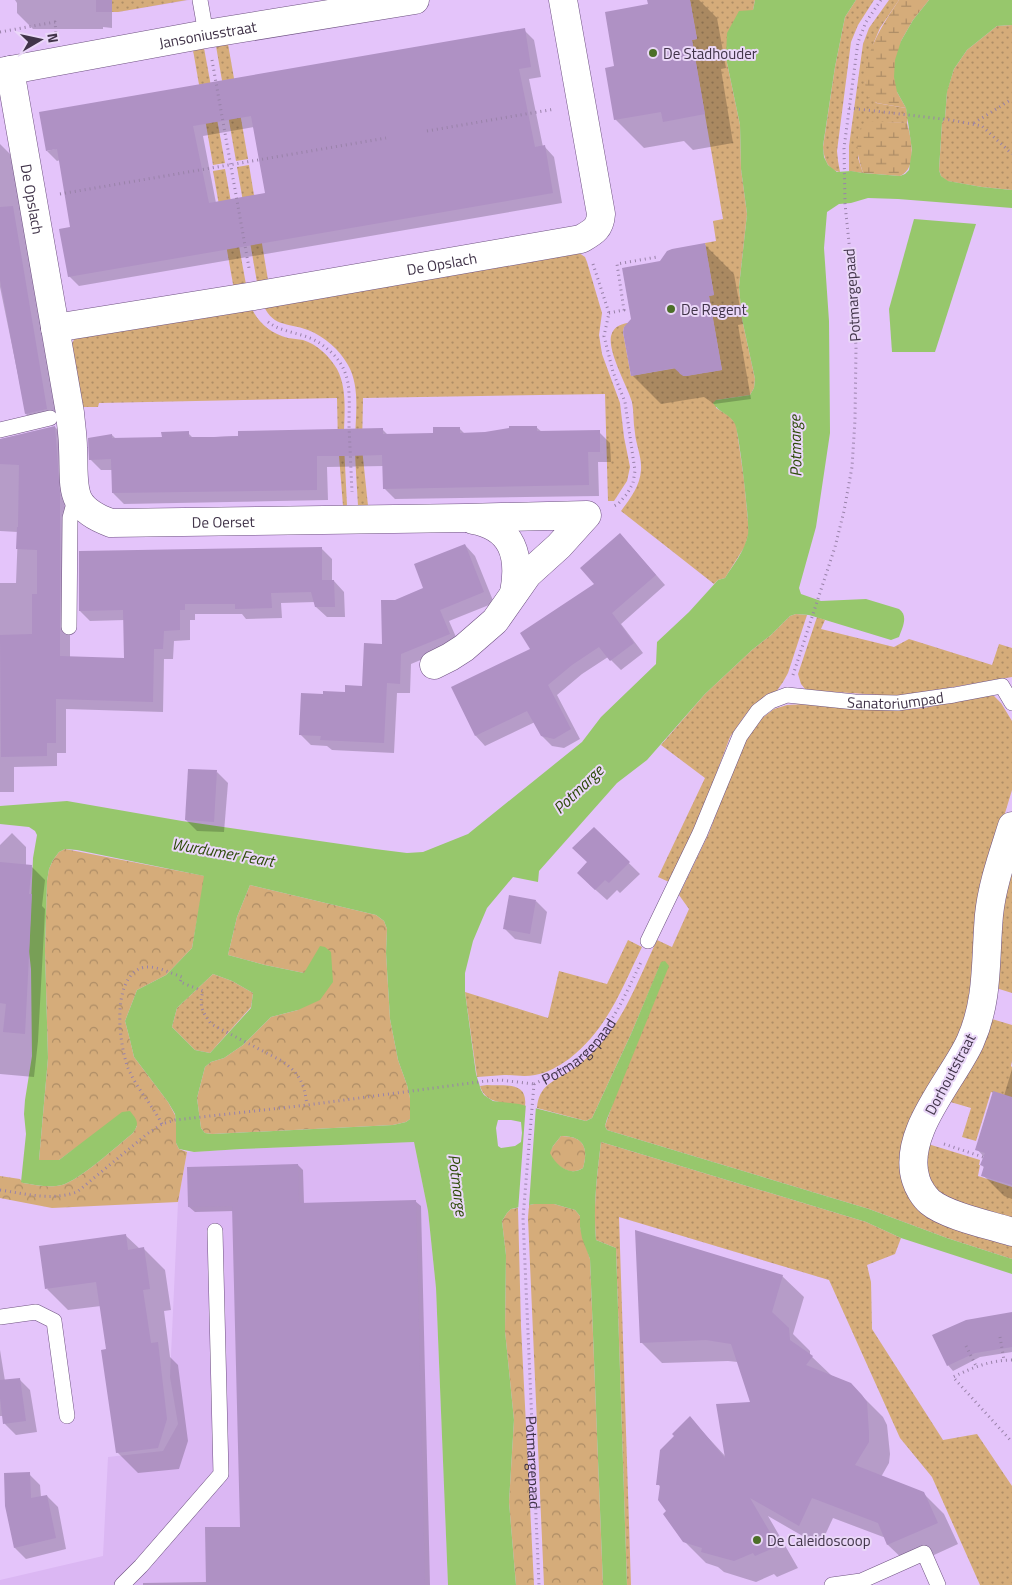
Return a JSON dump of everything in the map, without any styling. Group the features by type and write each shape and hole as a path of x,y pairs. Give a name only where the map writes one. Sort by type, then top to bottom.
{"street":[{"name":"Jansoniusstraat","path":"5,71 206,34 415,0"},
{"path":"563,0 601,214 600,223 595,231 581,239"},
{"name":"De Opslach","path":"5,71 33,199 55,328 60,416"},
{"name":"De Opslach","path":"55,328 581,239"},
{"path":"60,416 73,447 76,496"},
{"name":"De Oerset","path":"76,496 83,507 95,517 111,523 587,515"},
{"name":"De Oerset","path":"434,665 450,657 480,635 495,621 528,574 559,546 587,515"},
{"name":"De Oerset","path":"464,518 485,522 496,527 509,541 517,568 514,593"},
{"name":"Dorhoutstraat","path":"1012,826 989,914 985,990 979,1017 970,1041 927,1116 918,1136 913,1168 916,1181 930,1202 959,1216 1012,1232"}],"lane":[{"path":"200,0 206,34"},
{"path":"0,430 60,416"},
{"path":"68,627 70,518 76,496"},
{"name":"Sanatoriumpad","path":"787,695 855,702 898,703 1002,686 1012,703"},
{"path":"648,941 700,833 740,736 758,711 771,701 787,695"},
{"path":"122,1585 141,1566 221,1474 215,1231"},
{"path":"0,1316 36,1312 54,1321 67,1416"},
{"path":"832,1585 862,1583 924,1553 938,1585"}],"path":[{"name":"Potmargepaad","path":"787,695 834,547 844,511 852,467 856,347 851,262 845,204 844,148 858,42 866,22 881,0"},
{"path":"0,32 55,22"},
{"path":"974,124 1012,98"},
{"path":"427,131 582,104"},
{"path":"849,108 982,126 1012,154"},
{"path":"33,199 386,138"},
{"path":"581,239 591,257 609,313 604,336 625,402 635,471 633,483 627,494 618,504 603,511 587,515"},
{"path":"609,313 624,310 617,264 657,257"},
{"name":"Potmargepaad","path":"539,1585 523,1218 534,1084 555,1074 580,1057 599,1038 614,1018 626,995 647,950 648,941"},
{"path":"162,1124 138,1089 128,1066 121,1034 120,1007 122,989 131,976 141,968 152,967 162,969 182,977 180,982 203,991 200,1004 211,1024 292,1068 302,1080 306,1092 307,1105"},
{"path":"0,1190 49,1198 77,1192 147,1134 162,1124 175,1120 307,1105 486,1081 500,1080 534,1084"},
{"path":"918,1136 986,1158"},
{"path":"1000,1337 1004,1360"},
{"path":"966,1346 976,1366"},
{"path":"1012,1360 976,1366 953,1377 1012,1442"}],"shaded area":[{"path":"96,0 190,0 118,12 96,12"},
{"path":"414,1142 428,1211 436,1288 448,1585 0,1585 0,1580 103,1556 108,1457 163,1451 178,1424 170,1377 178,1202 187,1152"}],"green space":[{"path":"112,0 187,0 112,12"},
{"path":"690,0 755,0 753,10 726,58 740,125 741,169 747,214 739,287 742,319 755,379 754,388 750,395 716,400 716,408 729,416 736,424 749,532 745,546 725,578 718,580 714,584 621,511 637,487 641,465 632,402 615,360 611,343 612,332 616,327 632,322 624,327 623,332 631,376 677,368 680,374 686,376 722,370 709,296 714,295 705,243 716,241 713,221 723,219 692,40 697,39"},
{"path":"856,0 874,0 858,25 851,42 837,151 840,172 829,166 825,159 823,147 835,67 845,17"},
{"path":"889,0 899,0 880,28 874,42 865,82 876,103 906,108 907,123 866,122 858,158 863,173 849,171 849,146 863,44 869,28"},
{"path":"899,0 929,0 913,20 901,41 897,92 906,108 877,103 868,97 865,83 868,59 876,38"},
{"path":"1012,25 1012,190 947,181 941,176 939,170 942,123 945,118 947,91 954,69 967,50 997,26"},
{"path":"228,44 248,159 236,161 216,46"},
{"path":"204,48 225,163 213,165 193,50"},
{"path":"866,121 907,123 912,152 906,172 900,176 863,173 857,146 859,132"},
{"path":"249,165 268,280 258,288 237,167"},
{"path":"225,169 247,290 234,287 233,284 213,171"},
{"path":"572,248 585,257 587,262 602,313 599,335 602,354 620,403 630,467 627,481 614,501 608,501 605,394 363,398 362,448 368,506 358,506 355,452 356,393 355,383 348,365 336,349 320,336 308,330 275,320 270,316 262,301"},
{"path":"250,304 256,316 269,330 281,336 303,340 313,345 331,360 337,369 343,387 345,406 344,445 347,506 343,506 337,398 99,403 98,407 79,407 70,347 75,338"},
{"path":"796,614 807,615 788,673 776,692 766,695 746,714 730,737 703,809 669,882 658,877 705,778 661,745 705,694 790,616"},
{"path":"817,617 825,620 821,629 894,647 909,639 992,665 999,644 1012,648 1012,677 895,696 806,690 801,684 798,674"},
{"path":"989,695 994,696 1001,703 1012,721 1012,790 986,876 973,998 903,1174 1012,1243 1012,1259 947,1238 869,1209 607,1130 605,1126 661,963 592,1118 586,1121 537,1108 538,1100 544,1089 586,1059 605,1039 630,998 657,940 672,947 689,909 679,895 709,833 736,760 752,730 762,718 774,709 787,705 806,704 902,710 924,708"},
{"path":"65,849 205,876 192,948 166,975 137,990 125,1021 134,1057 168,1102 175,1115 176,1143 179,1149 187,1152 178,1202 52,1208 0,1198 0,1176 20,1179 23,1183 62,1185 78,1177 98,1162 133,1133 137,1126 74,1149 59,1160 39,1160 48,1058 45,951 47,881 53,860 59,852"},
{"path":"1012,866 1012,993 996,988 999,926"},
{"path":"250,885 376,915 384,921 387,929 386,953 390,1019 398,1060 410,1098 410,1119 406,1122 393,1125 212,1134 205,1133 201,1128 197,1098 205,1067 211,1062 224,1058 243,1045 271,1017 298,1010 304,973 228,955 237,917"},
{"path":"628,940 642,947 620,993 594,1034 569,1059 539,1074 477,1077 465,992 548,1018 559,971 607,984"},
{"path":"213,974 232,981 253,993 251,1007 210,1053 195,1050 172,1027 177,1008"},
{"path":"992,1019 1012,1025 1012,1098 991,1092 976,1141 962,1137 971,1108 947,1101"},
{"path":"480,1086 514,1086 523,1092 525,1106 499,1102 487,1097"},
{"path":"561,1136 575,1138 582,1144 585,1154 583,1168 568,1171 559,1166 552,1158 549,1153"},
{"path":"601,1142 866,1222 901,1238 895,1254 867,1265 871,1282 872,1329 943,1440 977,1434 1012,1486 1012,1585 980,1585 932,1477 900,1438 829,1280 619,1217 631,1585 627,1585 616,1248 596,1240 595,1228 596,1191"},
{"path":"928,1144 980,1160 978,1176 1012,1187 1012,1220 953,1202 938,1194 926,1177"},
{"path":"554,1204 575,1210 580,1216 580,1227 590,1259 603,1585 544,1585 528,1218 529,1205"},
{"path":"518,1208 521,1326 534,1585 516,1585 509,1502 514,1420 505,1331 506,1255 502,1221 511,1209"}],"water":[{"path":"755,0 856,0 845,17 823,146 824,157 828,165 837,172 851,171 900,176 909,170 912,150 906,108 897,92 894,77 895,60 901,41 913,20 929,0 1012,0 1012,25 997,26 967,50 954,69 947,92 945,118 942,123 939,170 941,176 948,181 1012,190 1012,208 868,198 839,204 827,212 824,248 829,321 830,433 816,527 799,588 801,594 821,601 866,599 899,609 904,615 904,619 899,637 891,640 809,615 796,614 790,616 705,694 647,760 617,783 539,871 538,882 513,877 487,908 473,941 465,973 465,992 476,1074 484,1095 493,1101 519,1104 586,1121 592,1118 631,1034 661,962 665,961 669,966 607,1119 605,1126 607,1130 869,1209 947,1238 1012,1259 1012,1274 901,1238 866,1222 601,1142 596,1191 595,1228 596,1240 616,1248 627,1585 603,1585 590,1259 582,1238 580,1216 575,1210 554,1204 534,1204 511,1209 502,1221 506,1255 505,1331 514,1420 509,1502 516,1585 448,1585 436,1288 428,1211 414,1142 194,1152 179,1149 176,1143 175,1114 134,1057 125,1021 137,990 166,975 192,948 204,876 65,849 59,852 53,860 47,881 45,951 48,1058 39,1160 59,1160 122,1112 130,1111 137,1124 133,1133 88,1170 70,1182 53,1186 21,1182 26,1134 25,1100 32,1056 29,951 33,858 37,835 29,827 0,824 0,806 67,801 182,821 375,849 407,853 423,852 468,834 582,742 601,717 656,664 657,642 689,612 718,580 725,578 742,552 748,534 746,497 737,431 733,421 713,403 716,400 750,395 754,388 755,379 742,319 739,287 747,214 741,169 740,125 726,58 727,33 739,11 753,10","holes":["250,885 376,915 384,921 387,929 386,953 390,1019 398,1060 410,1098 410,1119 393,1125 205,1133 201,1128 197,1098 205,1067 211,1062 224,1058 243,1045 271,1017 298,1010 320,1000 333,982 331,952 325,947 320,946 304,973 228,955 237,917","213,974 232,981 253,993 251,1008 210,1053 195,1050 172,1027 177,1008","498,1120 521,1122 521,1142 515,1146 501,1148 498,1146 496,1128","561,1136 575,1138 582,1144 584,1149 585,1161 583,1168 573,1171 559,1165 550,1153"]},
{"path":"914,219 976,224 935,352 892,352 889,309"}],"pier":[{"path":"526,1103 536,1106 529,1208 518,1211"}],"building":[{"name":"De Stadhouder","path":"647,0 690,0 697,39 692,40 705,114 663,122 661,112 614,120 605,68 614,66 605,12 648,4"},
{"path":"525,28 531,67 519,69 535,147 545,145 553,193 68,277 59,229 70,227 57,149 46,151 39,112","holes":["251,116 265,193 209,203 193,126"]},
{"path":"13,206 47,409 25,414 0,280 0,207"},
{"name":"De Regent","path":"705,243 714,295 709,296 722,370 683,376 674,368 631,376 623,332 624,327 631,319 622,268 660,261 667,251 672,249"},
{"path":"55,426 60,493 60,656 124,658 123,610 79,611 79,551 322,547 322,580 334,580 335,607 315,607 311,592 271,593 272,608 235,609 235,604 185,604 185,610 180,610 180,630 164,631 163,649 154,649 153,702 56,699 56,743 47,743 47,756 1,757 0,635 32,634 32,594 37,594 37,550 16,549 19,465 0,464 0,439"},
{"path":"509,426 537,426 537,431 600,430 600,452 588,452 589,485 383,489 382,455 317,456 317,490 112,493 111,459 89,460 88,438 112,434 112,438 162,437 161,432 189,431 189,437 214,437 238,436 238,431 383,428 383,434 433,433 433,427 460,427 460,433 485,432 509,428"},
{"path":"620,533 656,575 612,613 634,643 610,661 599,647 572,665 548,685 571,729 554,739 541,736 527,711 475,736 451,687 530,649 520,633 594,584 580,568"},
{"path":"465,544 484,592 440,610 450,634 401,654 400,684 387,683 384,743 320,740 321,736 299,735 301,693 345,692 345,685 362,686 364,643 382,644 381,600 395,600 423,588 414,564"},
{"path":"188,769 217,770 214,822 185,820"},
{"path":"594,827 630,862 609,883 605,880 595,890 577,873 587,862 572,848"},
{"path":"0,862 32,865 29,894 32,894 25,1034 3,1032 6,1004 0,1003"},
{"path":"509,895 536,900 530,934 503,929"},
{"path":"993,1091 1012,1097 1012,1185 981,1176 984,1166 980,1165 985,1153 975,1150"},
{"path":"298,1164 299,1203 416,1200 425,1585 206,1585 205,1527 240,1527 232,1206 188,1207 187,1167"},
{"path":"635,1230 783,1275 772,1312 789,1328 790,1340 813,1356 806,1365 851,1383 867,1402 869,1442 855,1465 924,1492 938,1523 887,1545 878,1523 812,1498 799,1526 750,1498 778,1546 755,1556 753,1553 734,1561 701,1552 702,1548 683,1542 663,1514 666,1511 658,1500 660,1485 656,1485 660,1450 674,1436 672,1434 690,1416 725,1458 716,1404 750,1402 731,1344 706,1340 640,1343"},
{"path":"126,1234 128,1250 144,1247 150,1289 143,1290 151,1343 158,1342 167,1419 158,1448 116,1453 101,1350 106,1349 96,1282 45,1289 39,1246"},
{"path":"1012,1312 1012,1347 975,1353 947,1366 932,1335 966,1320"},
{"path":"20,1378 26,1421 3,1424 0,1380"},
{"path":"30,1472 31,1498 47,1495 56,1538 14,1548 5,1506 4,1473"}],"place":[{"name":"De Stadhouder","path":"653,53"},
{"name":"De Regent","path":"671,309"},
{"name":"De Caleidoscoop","path":"757,1540"}],"water label":[{"name":"Potmarge","path":"795,446"},
{"name":"Potmarge","path":"578,789"},
{"name":"Wurdumer Feart","path":"223,852"},
{"name":"Potmarge","path":"458,1185"}]}
